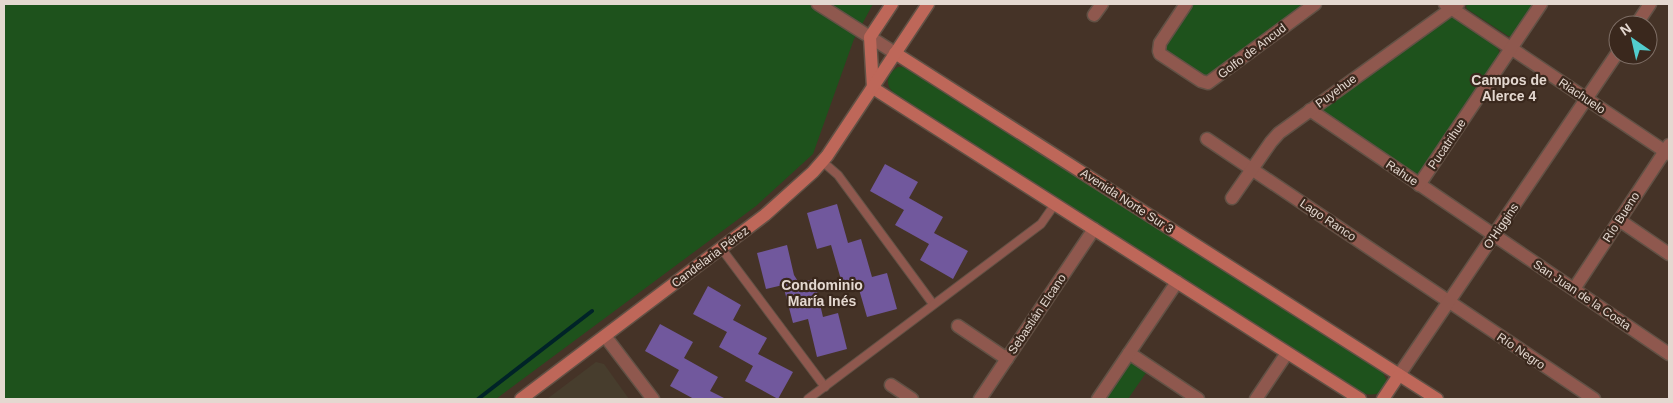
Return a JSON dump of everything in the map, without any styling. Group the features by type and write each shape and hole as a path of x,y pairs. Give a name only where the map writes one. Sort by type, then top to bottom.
{"street":[{"name":"Avenida Norte Sur 3","path":"818,4 1437,399"},
{"path":"892,4 870,37 873,88 1360,399"},
{"name":"Candelaria Pérez","path":"521,399 765,215 823,162 928,4"},
{"name":"Golfo de Ancud","path":"1186,4 1160,43 1159,51 1160,54 1201,81 1208,83 1315,4"},
{"name":"Pucatrihue","path":"1420,185 1541,4"},
{"path":"1643,15 1650,4"},
{"name":"Riachuelo","path":"1451,5 1586,99 1668,150"},
{"name":"Puyehue","path":"1232,198 1279,133 1451,5"},
{"name":"O'Higgins","path":"1384,399 1609,65"},
{"name":"Rahue","path":"1310,110 1494,236"},
{"name":"Lago Ranco","path":"1207,139 1449,302"},
{"name":"Río Bueno","path":"1574,289 1668,150"},
{"path":"1619,220 1669,254"},
{"name":"Sebastián Elcano","path":"980,399 1094,229"},
{"name":"San Juan de la Costa","path":"1494,236 1669,354"},
{"path":"1098,399 1177,282"},
{"name":"Río Negro","path":"1449,302 1594,399"},
{"path":"958,326 1007,358"},
{"path":"605,336 653,399"},
{"path":"1129,353 1198,399"},
{"path":"1256,399 1287,353"},
{"path":"891,385 912,399"}],"lane":[{"path":"823,162 838,175 933,304"},
{"path":"808,399 1043,222 1055,204"},
{"path":"721,248 825,386"}],"shaded area":[{"path":"596,362 604,364 629,399 547,399"}],"green space":[{"path":"4,4 873,4 854,39 813,154 756,206 496,399 4,399"},
{"path":"1191,4 1308,4 1212,76 1203,78 1166,52 1165,42"},
{"path":"1467,4 1536,4 1512,36 1508,36 1467,9"},
{"path":"1449,17 1453,17 1498,48 1500,56 1422,173 1413,175 1324,115 1323,109"},
{"path":"898,67 905,67 911,70 1382,371 1387,381 1384,389 1375,394 1363,393 894,93 889,86 888,79 891,72"},
{"path":"1131,362 1148,370 1128,399 1103,399 1127,363"}],"building":[{"path":"885,164 918,182 909,198 943,217 934,233 968,251 953,279 920,260 929,244 895,225 904,210 870,191"},
{"path":"837,204 848,243 861,239 872,277 887,273 897,309 867,317 856,279 842,283 831,245 817,249 807,213"},
{"path":"787,245 794,275 799,283 814,279 823,317 838,313 847,349 817,357 808,319 793,323 783,285 766,289 757,253"},
{"path":"708,286 741,305 733,320 767,338 758,354 793,372 778,399 745,381 753,366 719,347 727,332 693,314"},
{"path":"660,324 693,342 684,358 718,377 710,391 726,399 694,399 670,386 679,370 645,351"}],"waterway":[{"path":"478,399 592,311"}],"district":[{"name":"Campos de Alerce 4","path":"1509,88"},
{"name":"Condominio María Inés","path":"822,294"}]}
